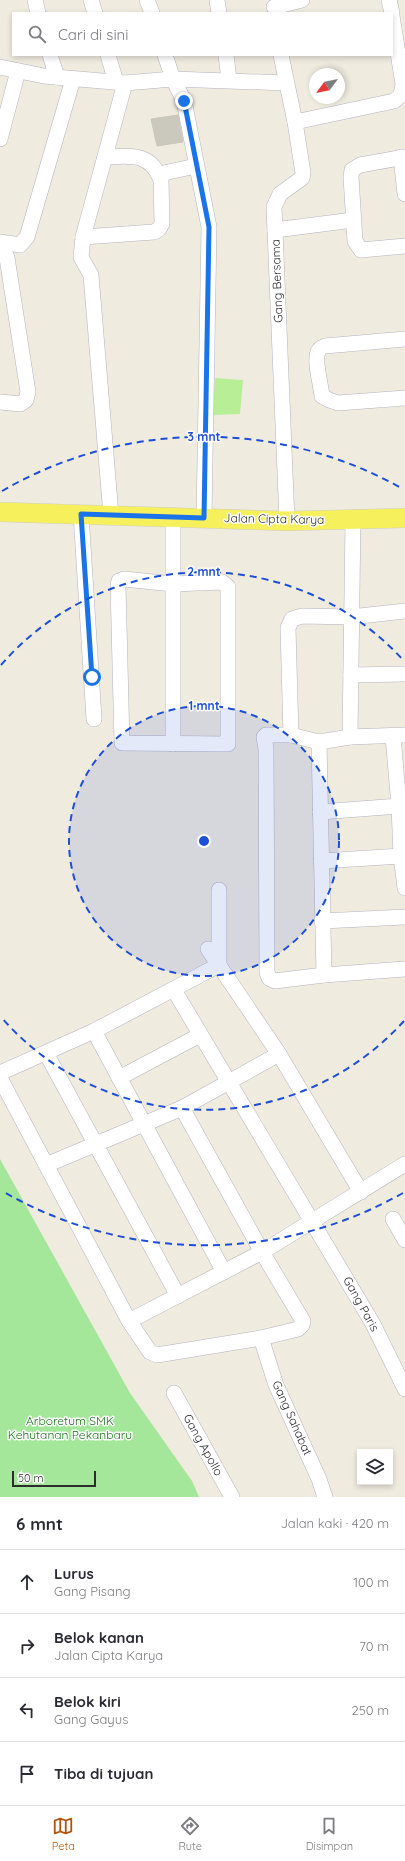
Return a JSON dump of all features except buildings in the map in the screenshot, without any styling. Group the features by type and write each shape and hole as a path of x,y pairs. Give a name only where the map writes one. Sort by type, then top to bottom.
{"main road":[{"name":"Jalan Cipta Karya","path":"0,512 287,521 405,518"}],"street":[{"path":"35,0 38,12"},
{"path":"91,0 95,12"},
{"path":"147,0 152,12"},
{"path":"217,0 219,12"},
{"path":"274,7 302,0"},
{"path":"390,0 392,12"},
{"path":"295,122 394,101 401,95 404,84 393,20"},
{"path":"50,56 56,77"},
{"path":"108,56 121,83 106,156 83,237 81,257 91,275 111,515"},
{"path":"165,56 173,79 184,101 209,227 204,518"},
{"path":"226,56 229,80"},
{"name":"Gang Bersama","path":"282,56 303,173 302,178 280,194 274,207 287,521"},
{"path":"0,67 56,77 121,83 173,79 286,82"},
{"path":"0,139 2,123 18,70"},
{"path":"0,242 20,245 27,237 73,79"},
{"path":"83,237 154,232 159,229 162,224 161,180 159,174 147,160 139,156 106,156"},
{"path":"405,194 403,157 360,165 352,170 351,177 355,241 361,250 405,246"},
{"path":"159,174 196,166"},
{"path":"275,230 353,220"},
{"path":"0,250 5,253 7,258 28,392 26,400 20,404 0,402"},
{"path":"405,339 325,346 320,348 317,359 322,396 329,400 338,403 405,398"},
{"path":"81,514 94,719"},
{"path":"173,517 173,744"},
{"path":"350,737 353,520"},
{"path":"124,580 173,584 222,582 228,587 229,739 228,744 225,745 127,744 122,743 120,739 119,581 124,580"},
{"path":"291,735 288,628 292,620 302,616 352,618 405,611"},
{"path":"351,675 405,674"},
{"path":"405,888 401,856 399,806 399,736 350,737 319,742 291,735 266,735 264,737 267,972 269,978 275,981 324,975 405,969"},
{"path":"319,742 324,975"},
{"path":"320,812 399,806"},
{"path":"321,861 401,856"},
{"path":"219,890 219,965"},
{"path":"322,921 405,917"},
{"path":"208,949 280,1054 361,1192"},
{"path":"0,1073 94,1031 219,965"},
{"name":"Gang Paris","path":"174,990 374,1324 405,1389"},
{"path":"94,1031 224,1272"},
{"path":"119,1078 200,1034"},
{"path":"46,1053 178,1296"},
{"path":"46,1165 182,1108 280,1054"},
{"path":"0,1078 129,1321 150,1352 157,1355 261,1338 298,1328 302,1325 303,1321 262,1252 182,1108"},
{"path":"129,1321 262,1252 405,1164"},
{"path":"393,1220 405,1240"},
{"name":"Gang Sahabat","path":"261,1338 276,1385 319,1479 325,1497"},
{"name":"Gang Apollo","path":"174,1393 232,1497"}],"green space":[{"path":"215,378 243,380 240,414 213,415"},
{"name":"Arboretum SMK Kehutanan Pekanbaru","path":"0,1159 130,1393 192,1481 199,1497 0,1497"}],"route":[{"path":"92,677 81,514 204,518 209,227 184,101"}]}
